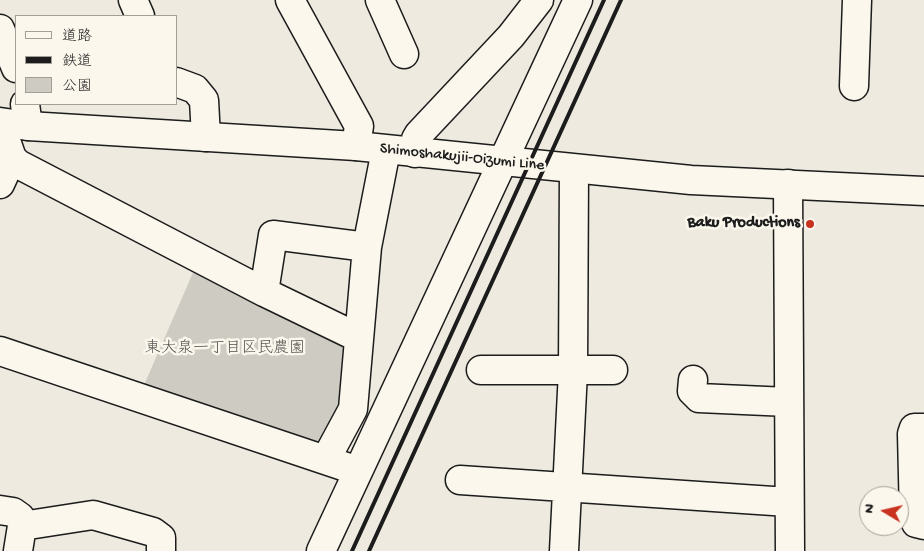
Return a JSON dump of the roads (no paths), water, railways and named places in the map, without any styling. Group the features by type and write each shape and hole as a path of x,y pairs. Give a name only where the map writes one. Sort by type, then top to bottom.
{"street":[{"path":"133,0 140,15"},
{"path":"380,0 404,54"},
{"path":"415,153 416,139 419,134 504,43 539,0"},
{"path":"321,551 578,0"},
{"path":"854,86 857,0"},
{"path":"292,1 359,126 356,146"},
{"path":"0,29 15,66"},
{"path":"178,83 195,88 204,100 206,137"},
{"name":"Shimoshakujii-Oizumi Line","path":"0,122 26,115 206,137 356,146 691,180 924,190"},
{"path":"0,122 12,158 18,164 264,292 359,338"},
{"path":"326,459 353,409 367,247 386,150"},
{"path":"0,184 12,158"},
{"path":"564,551 573,371 574,169"},
{"path":"788,184 788,502 790,551"},
{"path":"264,292 273,235 367,247"},
{"path":"0,351 358,471"},
{"path":"481,370 613,370"},
{"path":"693,380 692,392 699,398 788,402"},
{"path":"924,428 914,428 912,434 914,518 916,523 924,525"},
{"path":"460,480 788,502"},
{"path":"0,510 13,512 20,517 20,539 93,515 153,532 160,538 161,551"}],"railway":[{"path":"352,551 604,0"},
{"path":"369,551 621,0"}],"place":[{"name":"Baku Productions","path":"810,224"}],"park label":[{"name":"東大泉一丁目区民農園","path":"225,350"}]}
